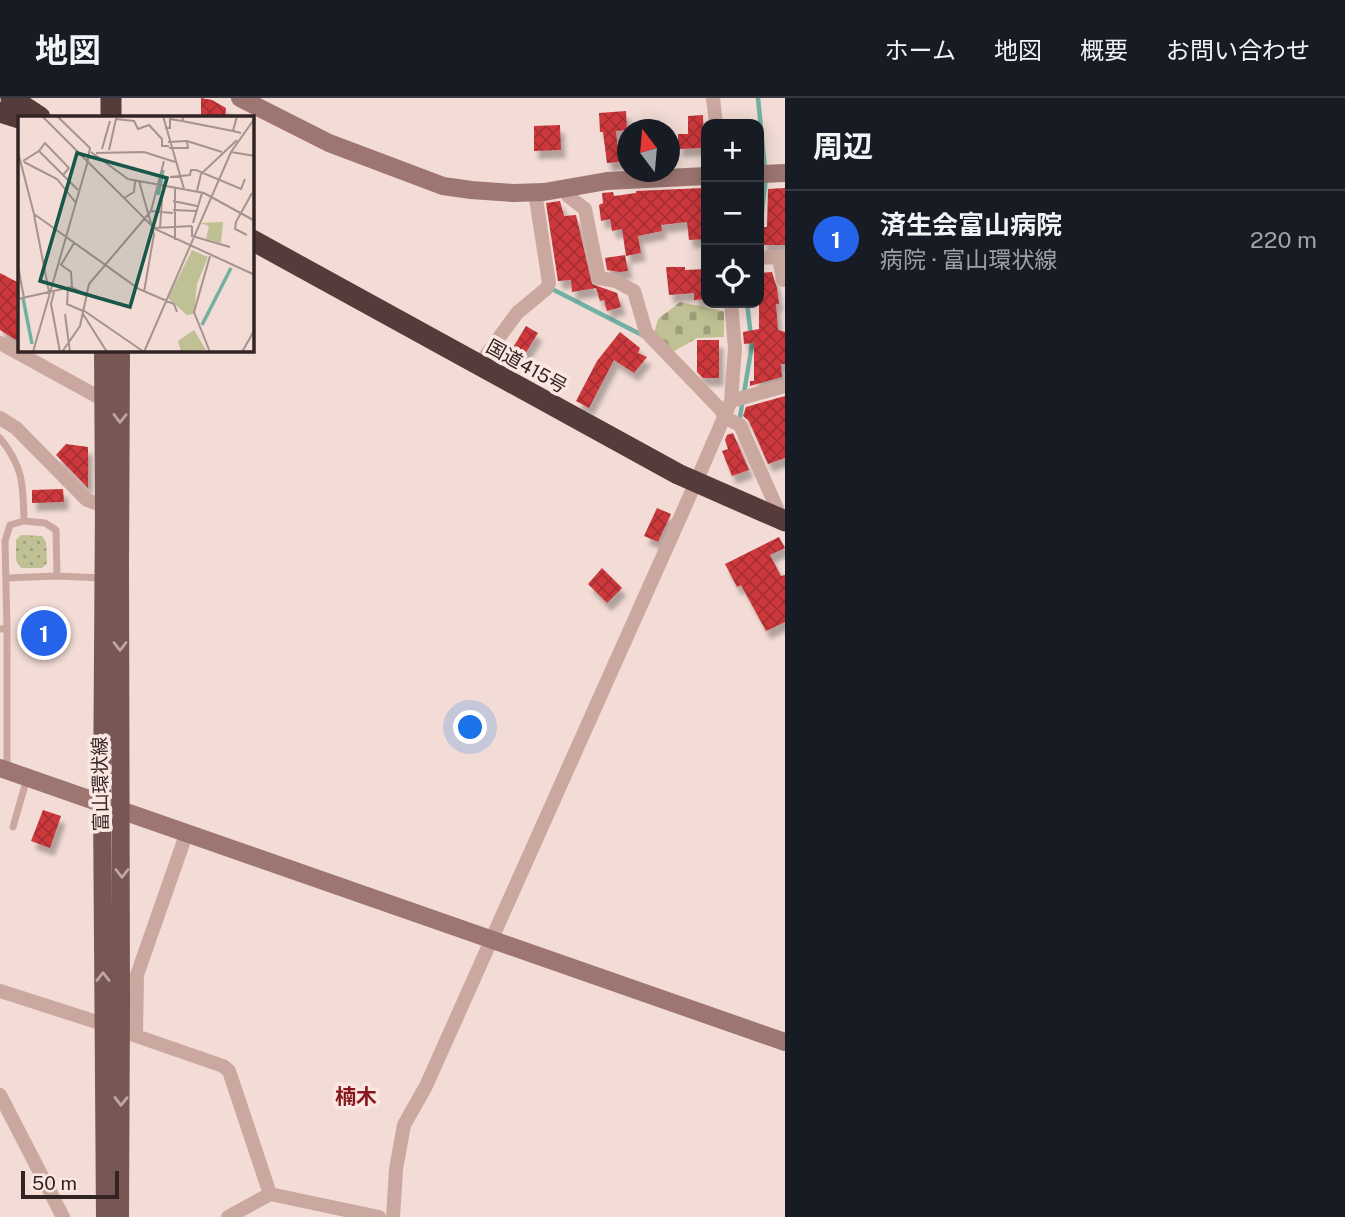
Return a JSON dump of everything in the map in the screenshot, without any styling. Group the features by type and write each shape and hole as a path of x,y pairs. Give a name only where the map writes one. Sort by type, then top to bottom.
{"highway":[{"path":"11,98 38,116"},
{"path":"111,98 111,116"},
{"path":"0,112 18,118"},
{"name":"国道415号","path":"254,241 696,482 784,523"}],"main road":[{"name":"富山環状線","path":"103,352 102,399 112,506 129,1033 120,1217"},
{"name":"富山環状線","path":"105,1217 102,802 104,578 112,506 121,352"}],"street":[{"path":"240,98 329,143 443,186 513,193 607,181 701,176"},
{"path":"713,98 715,119"},
{"path":"764,174 785,173"},
{"path":"565,188 568,196 585,209 599,278 616,281 634,291 646,332 721,410 724,417 740,425 784,523"},
{"path":"479,365 517,313 546,289 549,283 535,192"},
{"path":"764,258 779,257 785,280"},
{"path":"393,1217 396,1169 404,1125 426,1086 730,401 735,348 731,308"},
{"path":"0,343 102,399"},
{"path":"730,401 785,386"},
{"path":"0,418 16,428 87,500 112,506"},
{"path":"4,769 489,941 785,1042"},
{"path":"187,832 137,975 129,1033 223,1066 229,1071 270,1194"},
{"path":"0,991 103,1024"},
{"path":"0,1095 63,1217"},
{"path":"228,1217 246,1212 270,1194 379,1217"}],"lane":[{"path":"0,438 18,465 23,483 24,522"},
{"path":"4,769 5,541 10,525 24,522 45,523 56,530 57,576"},
{"path":"6,578 104,578"},
{"path":"13,827 27,777"}],"green space":[{"path":"680,302 724,311 724,337 697,338 671,353 653,337 658,319"},
{"path":"21,535 42,536 46,542 47,563 42,568 21,568 16,560 16,540"}],"building":[{"path":"201,98 212,100 226,108 225,116 201,116"},
{"path":"626,111 626,119 617,119 617,162 607,163 599,113"},
{"path":"703,115 701,148 680,149 680,134 688,134 688,116"},
{"path":"560,125 561,150 534,151 534,126"},
{"path":"701,188 701,239 689,240 687,222 661,225 662,231 638,236 641,253 626,256 622,229 612,231 610,219 601,221 599,205 603,203 602,193 613,192 614,196 636,191"},
{"path":"785,188 785,245 764,245 768,189"},
{"path":"560,201 564,216 576,215 592,284 617,293 621,307 607,311 596,288 572,292 571,280 558,281 546,203"},
{"path":"625,255 628,271 607,270 605,258"},
{"path":"666,267 701,269 701,299 694,300 694,293 669,295"},
{"path":"772,272 777,288 778,330 785,332 785,364 781,364 782,377 750,386 750,381 754,381 754,343 744,344 743,332 759,329 759,308 764,308 764,273"},
{"path":"0,273 18,282 18,341 0,330"},
{"path":"526,326 538,333 520,362 509,354"},
{"path":"620,332 640,348 638,353 647,357 634,373 614,360 589,408 576,401 597,361"},
{"path":"697,340 719,340 719,378 703,378 697,372"},
{"path":"785,396 785,458 768,464 749,421 743,416 746,407"},
{"path":"733,433 749,470 732,476 722,451 728,449 725,440 727,435"},
{"path":"66,444 88,447 88,488 56,455"},
{"path":"63,489 64,502 32,503 32,490"},
{"path":"657,508 671,514 658,542 644,536"},
{"path":"779,537 785,548 770,555 781,576 785,575 785,622 766,631 741,585 737,587 725,564"},
{"path":"602,568 622,588 607,603 588,584"},
{"path":"43,810 61,816 50,848 31,841"}],"waterway":[{"path":"758,98 765,169"},
{"path":"764,195 766,177"},
{"path":"552,289 644,336"},
{"path":"739,423 752,345 748,308"}],"place":[{"name":"済生会富山病院","path":"44,633"}],"district":[{"name":"楠木","path":"356,1096"}]}
